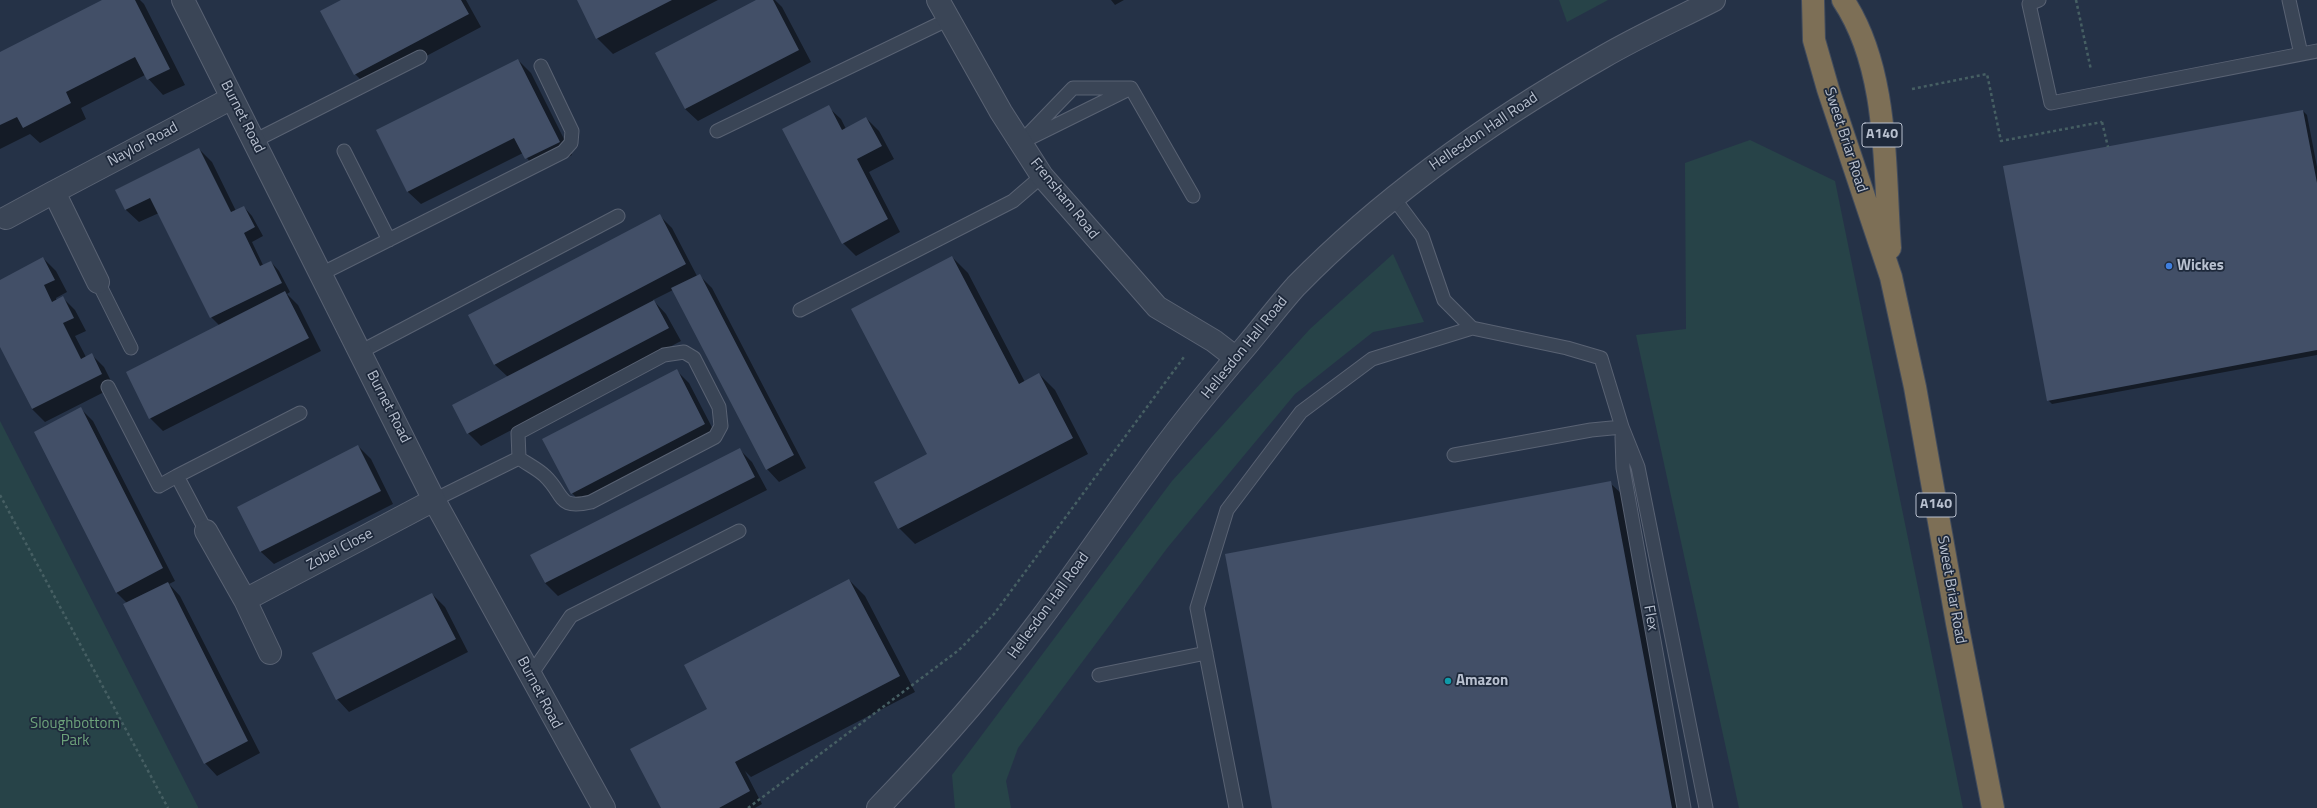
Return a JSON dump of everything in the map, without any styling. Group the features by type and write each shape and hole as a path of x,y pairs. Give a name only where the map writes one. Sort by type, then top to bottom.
{"highway":[{"name":"Sweet Briar Road","path":"1813,0 1816,47 1891,277 1915,387 1957,623 1993,808"},
{"name":"Sweet Briar Road","path":"1843,0 1855,18 1865,42 1881,107 1891,277"}],"street":[{"name":"Burnet Road","path":"183,0 434,500 604,808"},
{"name":"Frensham Road","path":"938,0 1020,143 1042,176 1157,307 1201,333 1236,358"},
{"name":"Hellesdon Hall Road","path":"878,808 930,754 982,695 1042,619 1149,467 1236,358 1294,289 1342,242 1393,197 1461,146 1523,104 1606,55 1714,0"},
{"name":"Naylor Road","path":"6,218 232,98"},
{"path":"54,192 98,282"},
{"name":"Zobel Close","path":"245,600 434,500"},
{"path":"206,531 245,600 270,653"}],"lane":[{"path":"2039,0 2029,4 2051,103 2317,51"},
{"path":"2289,0 2301,54"},
{"path":"717,131 949,19"},
{"path":"254,141 420,57"},
{"path":"321,274 563,152 571,143 572,131 541,66"},
{"path":"1020,143 1073,88 1131,88"},
{"path":"1020,143 1131,88"},
{"path":"1131,88 1193,196"},
{"path":"344,151 389,240"},
{"path":"800,310 1013,201 1042,176"},
{"path":"1393,197 1422,236 1444,300 1472,328"},
{"path":"360,352 618,216"},
{"path":"98,282 131,348"},
{"path":"1236,808 1197,608 1227,510 1301,412 1372,359 1472,328 1567,348 1601,358 1622,427 1638,468 1706,808"},
{"path":"684,352 694,358 719,407 721,426 715,437 591,502 574,506 563,500 545,476 519,458 518,433 664,355 684,352"},
{"path":"108,387 159,486 300,413"},
{"path":"1454,454 1591,430 1622,427"},
{"name":"Flex","path":"1622,427 1623,468 1684,808"},
{"path":"434,500 519,458"},
{"path":"177,476 206,531"},
{"path":"530,676 571,616 739,531"},
{"path":"1099,675 1206,653"}],"path":[{"path":"1912,90 1987,74 2002,141 2102,122"},
{"path":"748,808 959,650 994,614 1201,333"},
{"path":"0,495 168,808"}],"green space":[{"path":"1559,0 1608,0 1567,22"},
{"path":"1750,140 1835,181 1963,808 1739,808 1636,335 1686,329 1685,163"},
{"path":"1393,254 1424,322 1373,332 1295,394 1168,547 1018,748 1006,781 1011,808 955,808 952,775 1172,481 1310,329"},
{"name":"Sloughbottom Park","path":"0,421 198,807 198,808 0,808"}],"building":[{"path":"102,0 135,0 170,69 147,80 135,57 66,92 71,103 23,128 17,117 0,125 0,52"},
{"path":"341,0 461,0 469,14 354,75 320,11"},
{"path":"577,0 672,0 596,39"},
{"path":"756,0 773,0 799,50 685,109 655,53"},
{"path":"518,59 560,142 525,159 514,138 407,192 376,130"},
{"path":"829,105 842,130 866,117 882,146 857,159 888,219 842,244 782,129"},
{"name":"Wickes","path":"2303,110 2317,183 2317,350 2047,401 2003,166"},
{"path":"199,148 231,212 244,206 255,227 244,233 260,266 271,261 282,283 210,318 150,198 125,210 115,190"},
{"path":"660,214 686,264 494,365 468,315"},
{"path":"952,256 1019,384 1039,373 1073,438 898,529 874,482 927,454 851,309"},
{"path":"43,257 55,280 44,285 52,302 63,296 74,318 63,323 81,359 92,353 102,374 32,409 0,347 0,280"},
{"path":"700,274 794,455 766,470 671,288"},
{"path":"285,291 309,338 149,419 126,372"},
{"path":"654,300 669,328 467,434 452,405"},
{"path":"677,369 705,424 571,494 542,439"},
{"path":"81,407 163,568 116,593 34,432"},
{"path":"358,445 381,491 260,552 237,507"},
{"path":"740,448 755,477 545,583 530,555"},
{"name":"Amazon","path":"1611,481 1672,808 1272,808 1225,554"},
{"path":"849,579 900,676 735,762 750,791 719,808 661,808 630,749 707,709 684,665"},
{"path":"168,582 248,741 204,764 123,604"},
{"path":"432,593 456,639 336,700 312,653"}],"place":[{"name":"Wickes","path":"2169,266"},
{"name":"Amazon","path":"1448,681"}]}
